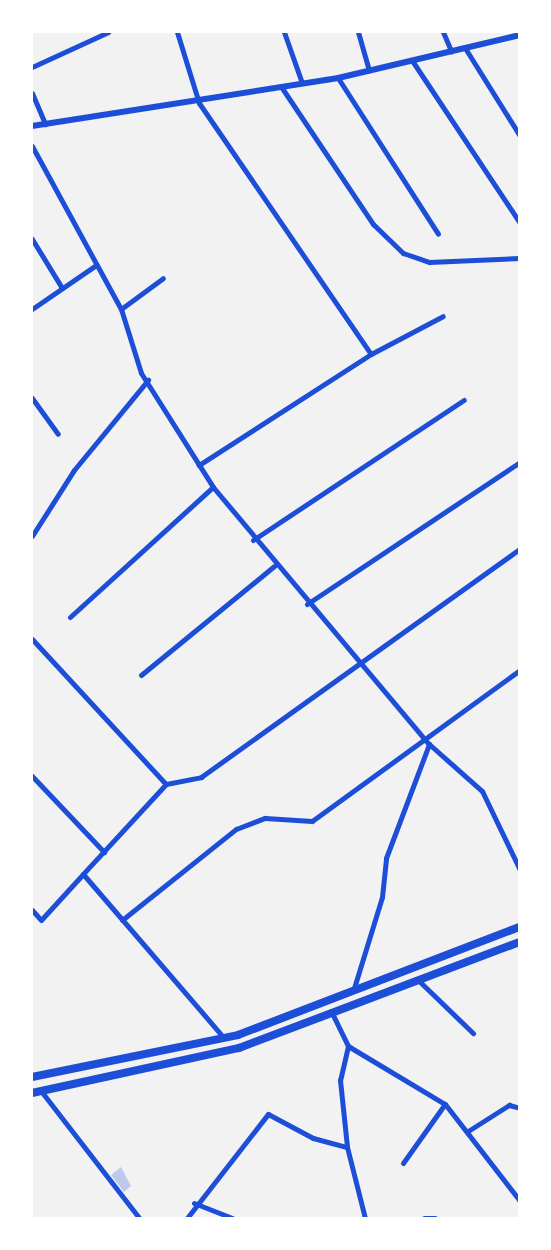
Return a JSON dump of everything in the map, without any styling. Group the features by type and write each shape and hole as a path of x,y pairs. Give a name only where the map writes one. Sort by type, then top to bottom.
{"main road":[{"path":"32,1077 225,1038 520,927"},
{"path":"32,1093 239,1048 416,978 520,942"}],"street":[{"path":"32,66 108,32"},
{"path":"177,32 199,103 371,354"},
{"path":"284,32 302,83"},
{"path":"358,32 369,70"},
{"path":"443,32 451,51"},
{"path":"32,126 199,103 338,78 520,35"},
{"path":"465,48 520,136"},
{"path":"413,62 520,223"},
{"path":"338,78 438,234"},
{"path":"282,88 373,224 403,253 429,262 520,258"},
{"path":"32,93 45,124"},
{"path":"32,146 121,309 148,380 212,487 274,566 429,744 482,791 520,870"},
{"path":"32,239 62,288"},
{"path":"32,309 96,265"},
{"path":"121,309 163,278"},
{"path":"199,465 371,354 443,316"},
{"path":"32,536 74,470 148,380"},
{"path":"32,398 58,434"},
{"path":"253,540 464,400"},
{"path":"307,604 520,462"},
{"path":"70,617 212,487"},
{"path":"32,910 41,920 166,784 201,777 357,660 520,549"},
{"path":"141,675 274,566"},
{"path":"32,639 166,784"},
{"path":"122,920 236,829 265,818 312,821 424,737 520,670"},
{"path":"354,988 382,897 386,858 429,744"},
{"path":"32,776 104,852"},
{"path":"83,874 225,1038"},
{"path":"416,978 473,1033"},
{"path":"331,1011 348,1046 445,1104 468,1131 474,1149 520,1200"},
{"path":"348,1046 340,1080 347,1147 365,1219"},
{"path":"41,1090 139,1219"},
{"path":"403,1163 445,1104"},
{"path":"468,1131 509,1105 520,1108"},
{"path":"187,1219 194,1203 268,1114 313,1138 347,1147"},
{"path":"194,1203 232,1219"},
{"path":"424,1219 435,1219"}],"building":[{"path":"121,1167 131,1186 124,1192 111,1175"}]}
